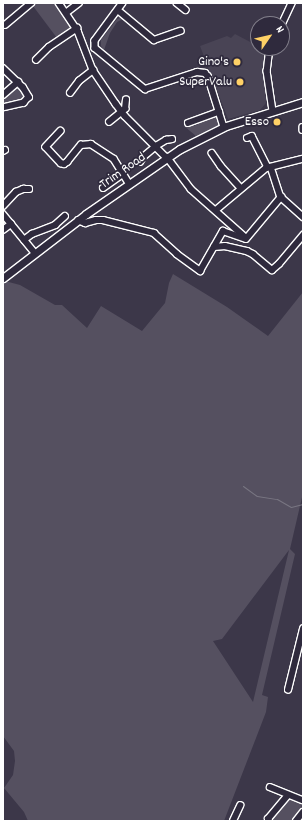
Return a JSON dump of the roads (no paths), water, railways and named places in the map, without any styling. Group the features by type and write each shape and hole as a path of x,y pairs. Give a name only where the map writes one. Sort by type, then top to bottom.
{"main road":[{"name":"Trim Road","path":"3,278 78,220 166,157 224,127 303,102"}],"street":[{"path":"5,25 31,3"},
{"path":"59,3 77,28 93,70 123,112 166,157 190,189 216,210 246,239"},
{"path":"66,13 79,3"},
{"path":"123,3 95,41 95,48 145,89 197,72 204,73 208,76 224,127"},
{"path":"177,3 186,10"},
{"path":"286,16 292,3"},
{"path":"118,10 154,40 180,31"},
{"path":"36,60 49,47 77,28"},
{"path":"269,56 267,71 272,111"},
{"path":"3,68 27,92 29,97 28,100 20,105 3,108"},
{"path":"70,93 79,81 93,70"},
{"path":"3,96 18,82"},
{"path":"109,122 123,112 125,109 126,100"},
{"path":"188,123 219,112"},
{"path":"61,131 46,148 61,163 64,164 68,162 81,145 91,144 114,158 129,183"},
{"path":"247,138 252,136 270,167 281,197 303,217"},
{"path":"140,162 143,157 156,146 166,140 172,139"},
{"path":"212,154 241,188"},
{"path":"216,210 241,188 270,167 303,159"},
{"path":"103,188 123,174"},
{"path":"3,206 16,192 23,188 29,188"},
{"path":"246,239 281,197"},
{"path":"3,214 35,253"},
{"path":"24,240 32,234 55,225 65,216"},
{"path":"78,220 85,223 103,220 154,233 200,271 222,231 246,239"},
{"path":"3,230 11,224"},
{"path":"214,247 225,246 247,251 272,270 279,264 303,235"},
{"path":"288,690 303,629"},
{"path":"270,787 303,800"},
{"path":"269,821 268,819 288,795"},
{"path":"233,821 240,806"},
{"path":"296,821 303,812"}],"waterway":[{"path":"243,486 257,496 277,499 291,507 303,504"}],"place":[{"name":"Gino's","path":"237,62"},
{"name":"SuperValu","path":"240,82"},
{"name":"Esso","path":"277,122"}]}
